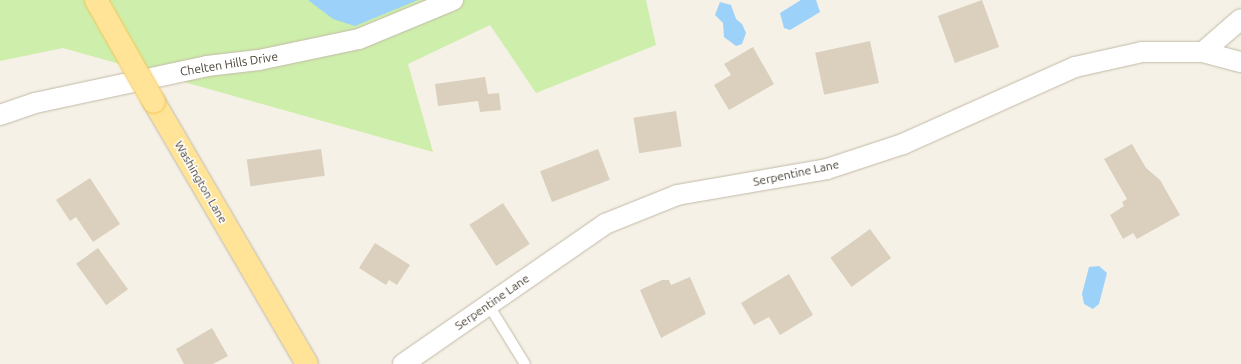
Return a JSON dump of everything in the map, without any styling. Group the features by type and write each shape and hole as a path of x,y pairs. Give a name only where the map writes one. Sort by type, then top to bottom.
{"main road":[{"name":"Washington Lane","path":"96,0 307,364"}],"street":[{"name":"Chelten Hills Drive","path":"0,115 35,103 208,66 259,60 359,39 453,0"},
{"path":"1202,52 1241,20"},
{"name":"Serpentine Lane","path":"403,364 605,224 677,195 827,168 902,144 1075,67 1142,52 1202,52 1241,62"}],"lane":[{"path":"488,304 525,364"}],"green space":[{"path":"0,0 646,0 656,45 536,93 490,25 408,64 433,152 63,48 0,61"}],"water":[{"path":"308,0 418,0 355,26 333,19"},
{"path":"801,0 816,0 820,12 790,30 784,28 780,13"},
{"path":"720,2 731,5 736,19 742,24 746,33 742,44 736,46 724,37 723,23 715,15"},
{"path":"1099,266 1107,273 1099,304 1093,309 1084,304 1082,294 1089,267"}],"building":[{"path":"982,0 999,47 955,63 938,16"},
{"path":"870,41 879,83 824,95 815,53"},
{"path":"753,47 774,84 729,110 714,85 731,75 724,64"},
{"path":"485,77 488,94 499,93 501,110 480,112 478,101 438,106 435,84"},
{"path":"676,111 682,147 639,153 634,118"},
{"path":"1132,144 1146,168 1160,180 1180,215 1137,239 1133,233 1123,239 1110,215 1124,206 1122,202 1127,199 1104,159"},
{"path":"321,149 325,176 250,186 247,159"},
{"path":"598,149 610,180 552,202 540,171"},
{"path":"90,178 120,224 93,242 76,217 70,221 56,200"},
{"path":"503,203 530,244 496,266 469,225"},
{"path":"870,229 891,258 852,287 830,258"},
{"path":"375,243 410,265 397,285 389,280 386,285 359,268"},
{"path":"98,248 128,289 106,305 76,264"},
{"path":"789,274 813,315 780,335 769,317 754,325 741,303"},
{"path":"690,277 706,314 661,338 640,290 662,280 669,280 671,285"},
{"path":"212,328 228,356 213,364 184,364 176,349"}]}
